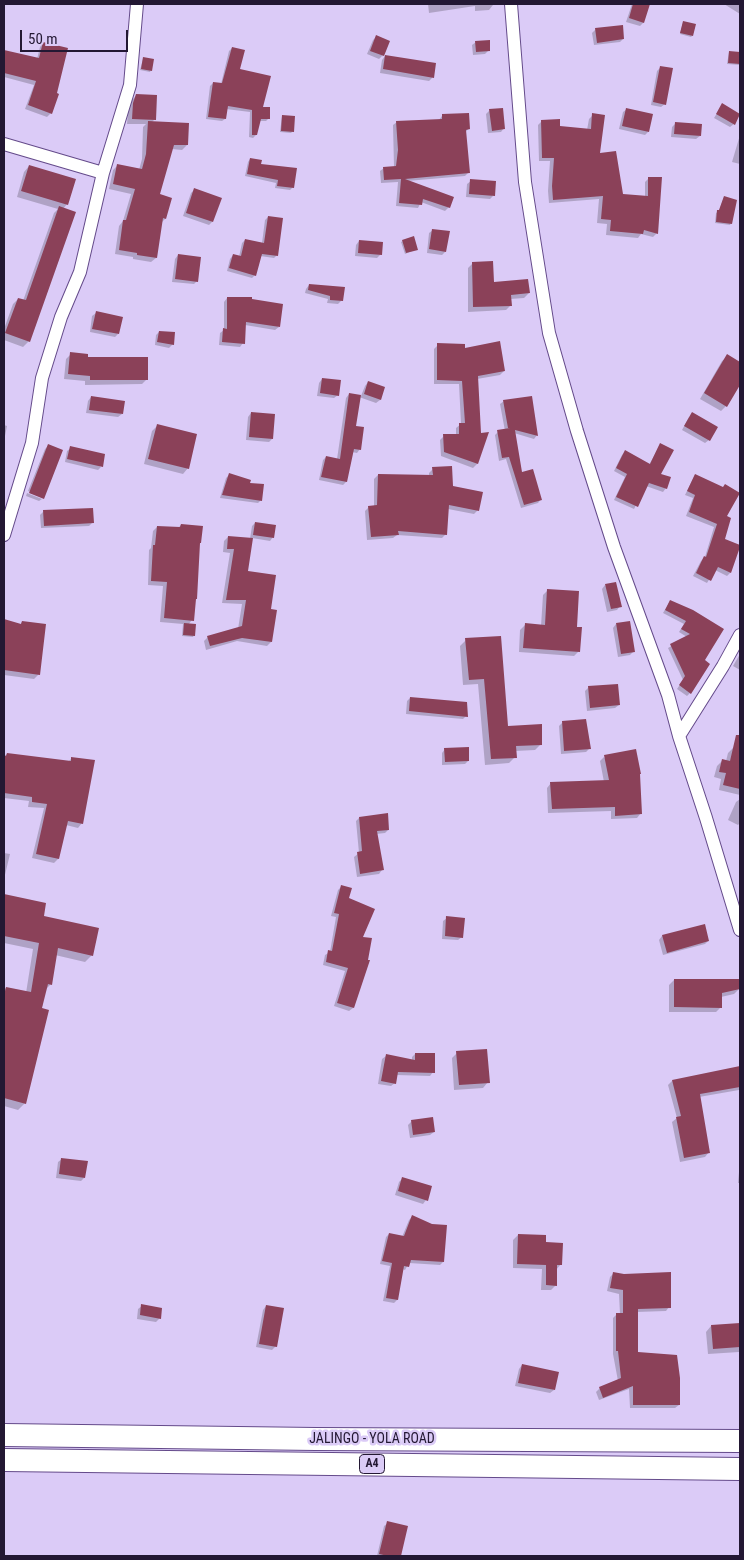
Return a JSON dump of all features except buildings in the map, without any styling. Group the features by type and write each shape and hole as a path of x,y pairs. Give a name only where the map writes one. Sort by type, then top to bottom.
{"highway":[{"name":"JALINGO - YOLA ROAD","path":"4,1435 740,1441"},
{"name":"A4","path":"4,1460 740,1469"}],"street":[{"path":"4,535 32,443 42,378 61,317 80,272 104,173 130,85 137,4"},
{"path":"511,4 525,182 550,333 577,431 614,547 668,694 679,736 740,930"},
{"path":"4,144 104,173"},
{"path":"679,736 740,635"}]}
